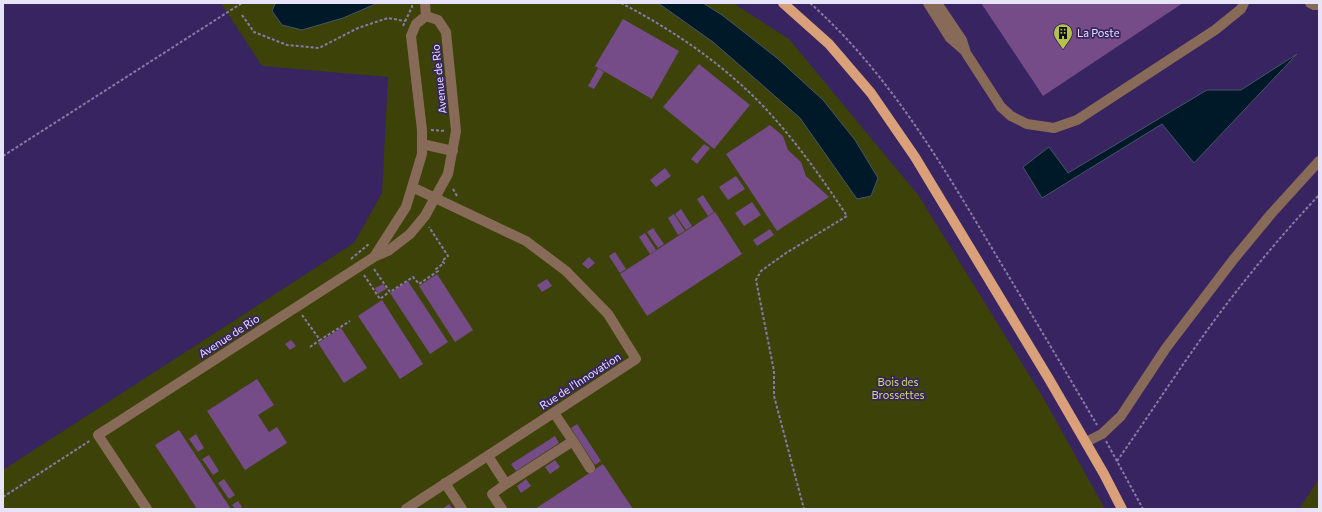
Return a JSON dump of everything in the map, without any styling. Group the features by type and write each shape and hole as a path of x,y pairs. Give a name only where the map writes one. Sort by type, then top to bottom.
{"main road":[{"path":"783,3 829,44 871,93 915,156 1045,372 1104,474 1122,509"}],"street":[{"path":"425,3 426,16"},
{"path":"928,3 950,38 966,53 1001,107 1011,116 1027,124 1054,128 1077,120 1215,30 1241,9 1244,3"},
{"path":"937,3 962,40 966,53"},
{"path":"1310,3 1319,5"},
{"name":"Avenue de Rio","path":"98,435 374,257 388,251 410,234 425,216 448,174 456,131 446,32 438,20 426,16 416,24 410,36 422,130 422,154 406,207 374,257"},
{"path":"422,144 453,151"},
{"path":"1086,442 1102,434 1121,416 1166,348 1233,260 1271,214 1319,161"},
{"path":"412,186 435,198"},
{"name":"Rue de l'Innovation","path":"406,509 636,360 608,314 566,271 526,241 435,198"},
{"path":"554,413 590,468"},
{"path":"98,435 147,509"},
{"path":"502,509 492,494 573,441"},
{"path":"488,456 506,484"},
{"path":"445,483 462,509"}],"path":[{"path":"3,156 242,3"},
{"path":"401,32 412,7 412,3"},
{"path":"621,3 675,34 700,52 722,69 763,106 786,131 828,186 847,216 786,253 761,271 756,280 774,371 774,396 804,509"},
{"path":"810,3 854,46 910,117 944,169 1034,317 1102,434 1143,509"},
{"path":"242,15 254,32 287,45 319,48 358,28 388,18 405,21"},
{"path":"422,130 456,131"},
{"path":"1117,461 1196,345 1231,298 1319,195"},
{"path":"363,274 380,299 413,277 419,284 438,271 436,269 444,263 442,261 448,256 428,225"},
{"path":"348,261 373,239"},
{"path":"374,268 390,292"},
{"path":"301,314 320,340"},
{"path":"310,347 350,321"},
{"path":"3,497 98,435"}],"green space":[{"name":"Bois des Brossettes","path":"221,3 733,3 789,39 919,196 1044,399 1105,509 3,509 3,470 354,243 382,193 388,77 262,66"},
{"path":"1319,479 1319,509 1299,509"}],"water":[{"path":"277,3 378,3 343,18 302,30 282,25 272,11"},
{"path":"658,3 703,3 722,15 777,58 823,100 855,140 878,178 871,196 857,199 800,118 713,42"},
{"path":"1297,54 1194,163 1162,124 1042,198 1023,167 1049,147 1068,173 1207,90 1241,90"}],"building":[{"name":"La Poste","path":"981,3 1183,3 1043,96"},
{"path":"623,19 679,51 652,99 595,66"},
{"path":"699,64 750,105 714,149 663,107"},
{"path":"598,68 604,72 594,89 588,86"},
{"path":"770,125 783,136 788,150 801,162 806,176 829,197 777,231 726,154"},
{"path":"704,144 710,148 697,164 691,159"},
{"path":"665,168 671,176 656,187 650,180"},
{"path":"736,176 745,189 728,200 719,187"},
{"path":"703,195 714,212 708,216 697,199"},
{"path":"752,202 761,215 744,226 735,213"},
{"path":"681,209 692,226 686,230 675,214"},
{"path":"715,212 742,254 647,316 620,274"},
{"path":"674,214 685,231 678,235 668,218"},
{"path":"653,228 664,244 658,248 647,232"},
{"path":"770,229 774,235 757,246 753,240"},
{"path":"645,233 656,250 650,254 639,237"},
{"path":"615,252 626,269 620,273 609,256"},
{"path":"589,257 595,263 588,269 582,264"},
{"path":"437,274 473,330 455,342 419,286"},
{"path":"547,279 552,286 542,292 537,285"},
{"path":"408,281 448,342 430,354 390,293"},
{"path":"383,284 386,289 378,294 375,288"},
{"path":"382,300 423,364 400,379 358,316"},
{"path":"341,328 367,368 344,383 318,343"},
{"path":"291,340 296,346 290,350 285,344"},
{"path":"257,379 274,405 258,415 269,432 277,427 287,443 245,470 207,411"},
{"path":"577,424 601,461 595,465 571,428"},
{"path":"179,430 231,509 197,509 155,445"},
{"path":"196,434 204,448 198,452 189,439"},
{"path":"555,436 559,443 516,471 511,464"},
{"path":"209,455 219,471 213,475 202,459"},
{"path":"555,460 560,467 550,474 545,467"},
{"path":"603,464 633,509 535,509"},
{"path":"224,479 235,495 229,499 218,483"},
{"path":"526,479 531,486 521,493 517,486"},
{"path":"238,501 242,507 240,509 235,509 232,505"},
{"path":"449,504 453,509 442,509 445,507"}],"place":[{"name":"La Poste","path":"1063,50"}]}
